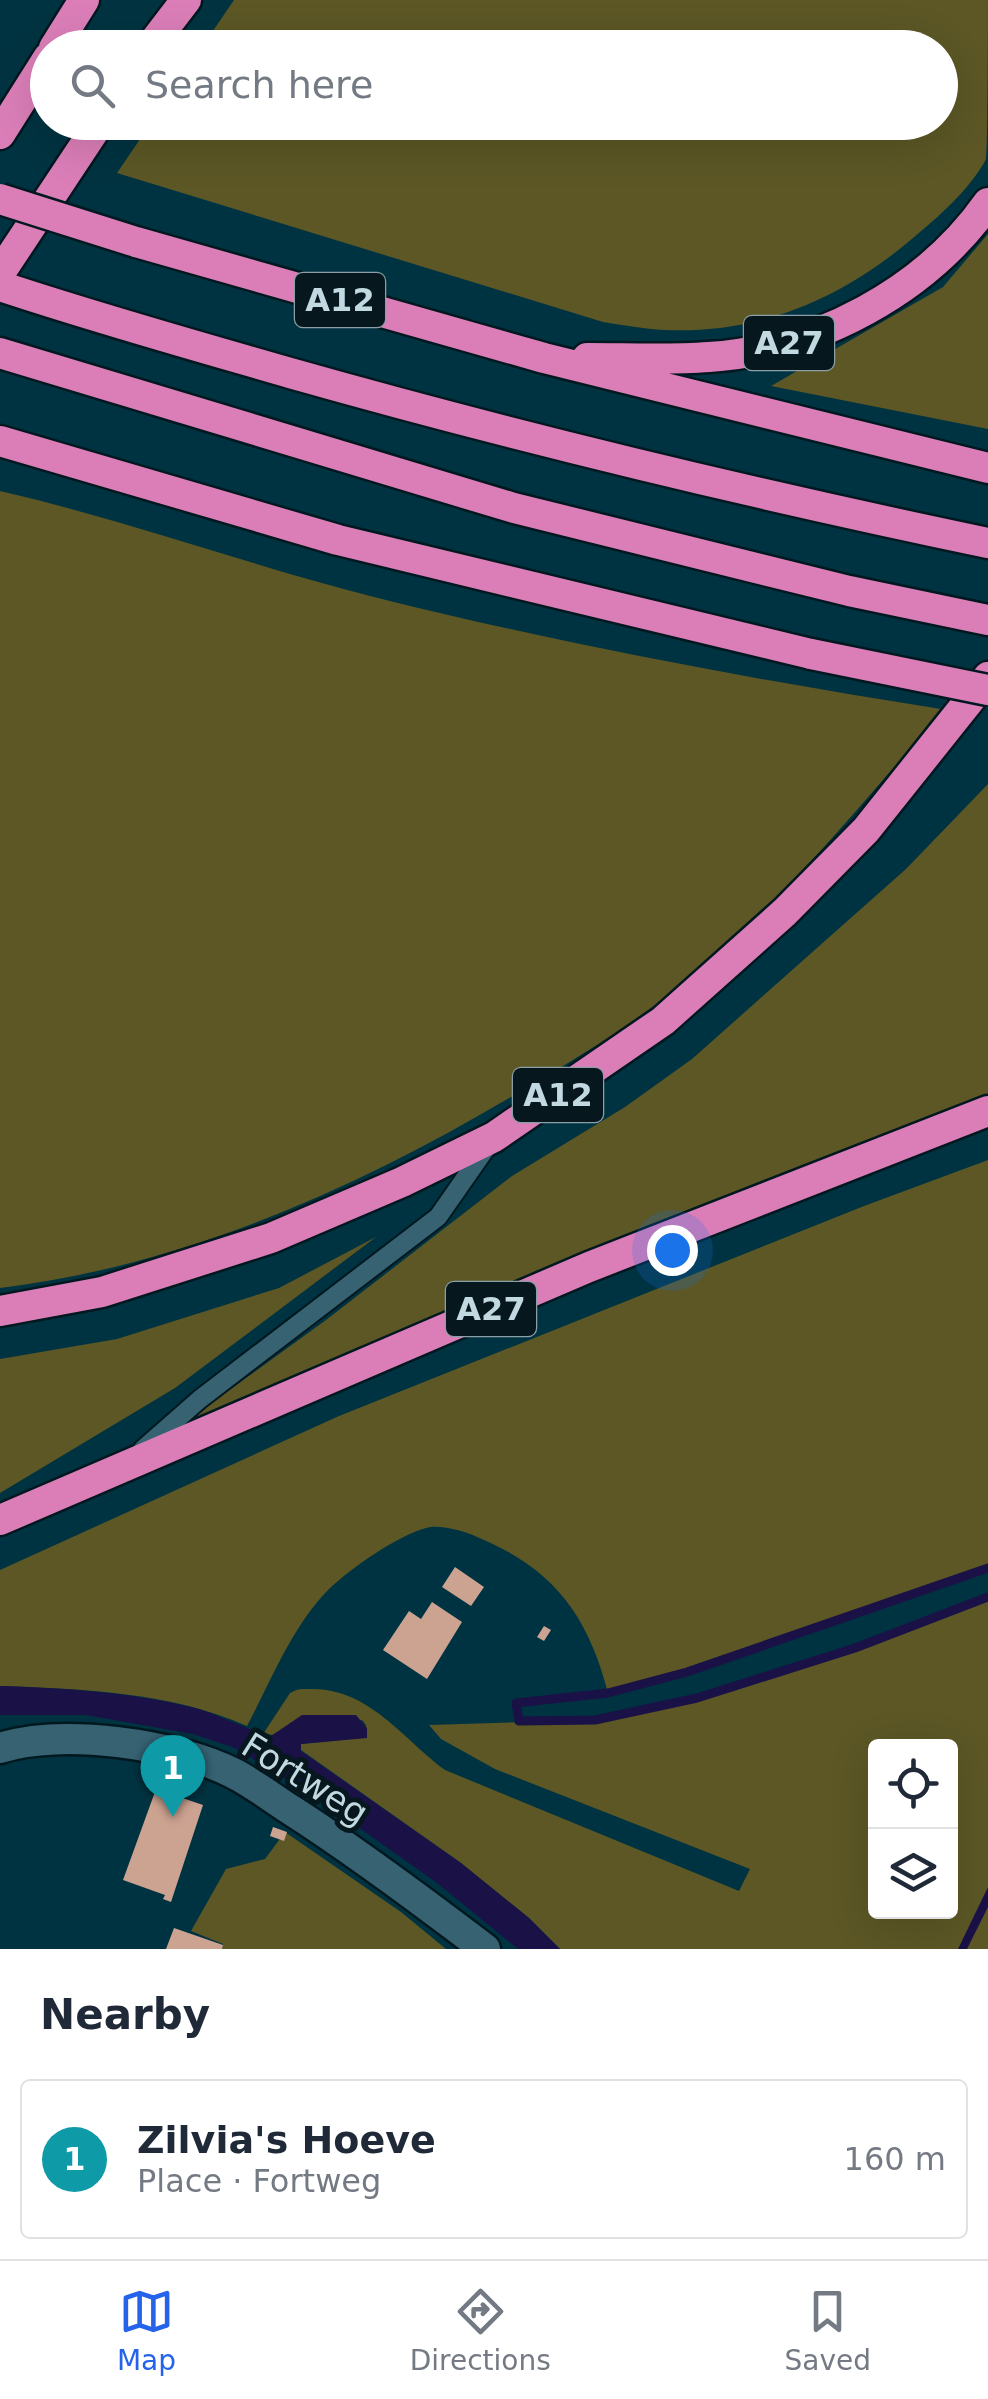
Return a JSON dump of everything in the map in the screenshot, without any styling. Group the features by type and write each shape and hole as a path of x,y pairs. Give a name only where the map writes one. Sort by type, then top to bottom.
{"highway":[{"path":"65,30 84,0"},
{"path":"160,30 178,0"},
{"path":"163,30 186,0"},
{"path":"0,134 30,86"},
{"path":"0,273 88,140"},
{"name":"A12","path":"0,198 136,242 544,358 988,468"},
{"name":"A27","path":"544,358 712,357 785,344 839,323 896,293 948,250 988,203"},
{"name":"A12","path":"0,286 89,316 430,412 650,468 988,543"},
{"path":"0,353 514,508 849,591 988,620"},
{"path":"5,442 338,540 811,654 988,690"},
{"name":"A12","path":"0,1311 102,1292 271,1238 402,1182 494,1137 663,1020 785,912 866,830 988,677"},
{"name":"A27","path":"0,1520 590,1267 988,1111"}],"street":[{"name":"Fortweg","path":"0,1748 46,1739 80,1738 202,1760 234,1774 317,1827 485,1949"}],"lane":[{"path":"121,1469 200,1399 438,1217 494,1137"}],"shaded area":[{"path":"234,0 988,0 986,159 956,198 892,255 833,293 802,307 736,326 701,330 603,322 117,173 139,140 958,140 958,30 214,30"},
{"path":"988,234 988,429 771,386 943,287"},
{"path":"0,491 444,614 656,659 941,709 847,821 757,917 683,984 586,1052 465,1124 273,1216 139,1261 0,1288"},
{"path":"988,784 988,1095 573,1260 181,1425 326,1320 512,1176 625,1107 692,1059 906,869"},
{"path":"988,1160 988,1568 687,1672 608,1693 590,1640 564,1597 547,1579 504,1549 452,1529 431,1527 388,1545 329,1589 293,1637 247,1726 157,1699 0,1686 0,1570 339,1416"},
{"path":"376,1237 175,1388 0,1493 0,1359 117,1339 279,1288"},
{"path":"988,1597 988,1949 560,1949 529,1918 461,1863 301,1750 301,1744 360,1738 366,1725 362,1720 263,1734 290,1693 333,1691 368,1706 445,1770 739,1891 750,1869 495,1769 441,1739 429,1725 595,1720 697,1698 855,1648"},
{"path":"0,1686 96,1692 168,1702 271,1736 302,1715 356,1715 367,1728 367,1738 301,1744 301,1751 461,1863 529,1918 560,1949 518,1949 437,1883 320,1800 235,1748 193,1734 86,1715 0,1715"},
{"path":"285,1832 401,1912 446,1949 222,1949 223,1944 191,1931 226,1869 265,1859"},
{"path":"988,1887 988,1907 967,1949 958,1949"}],"building":[{"path":"455,1567 484,1587 471,1606 442,1587"},
{"path":"432,1602 462,1622 427,1679 383,1650 409,1611 421,1619"},
{"path":"544,1626 551,1630 544,1641 537,1637"},
{"path":"156,1789 203,1805 171,1902 163,1899 165,1895 123,1880"},
{"path":"273,1827 287,1832 284,1841 270,1836"},
{"path":"174,1928 223,1945 222,1949 166,1949"}],"waterway":[{"path":"988,1568 687,1672 608,1693 516,1703 519,1721 595,1720 697,1698 855,1648 988,1597"}],"place":[{"name":"Zilvia's Hoeve","path":"173,1817"}]}
